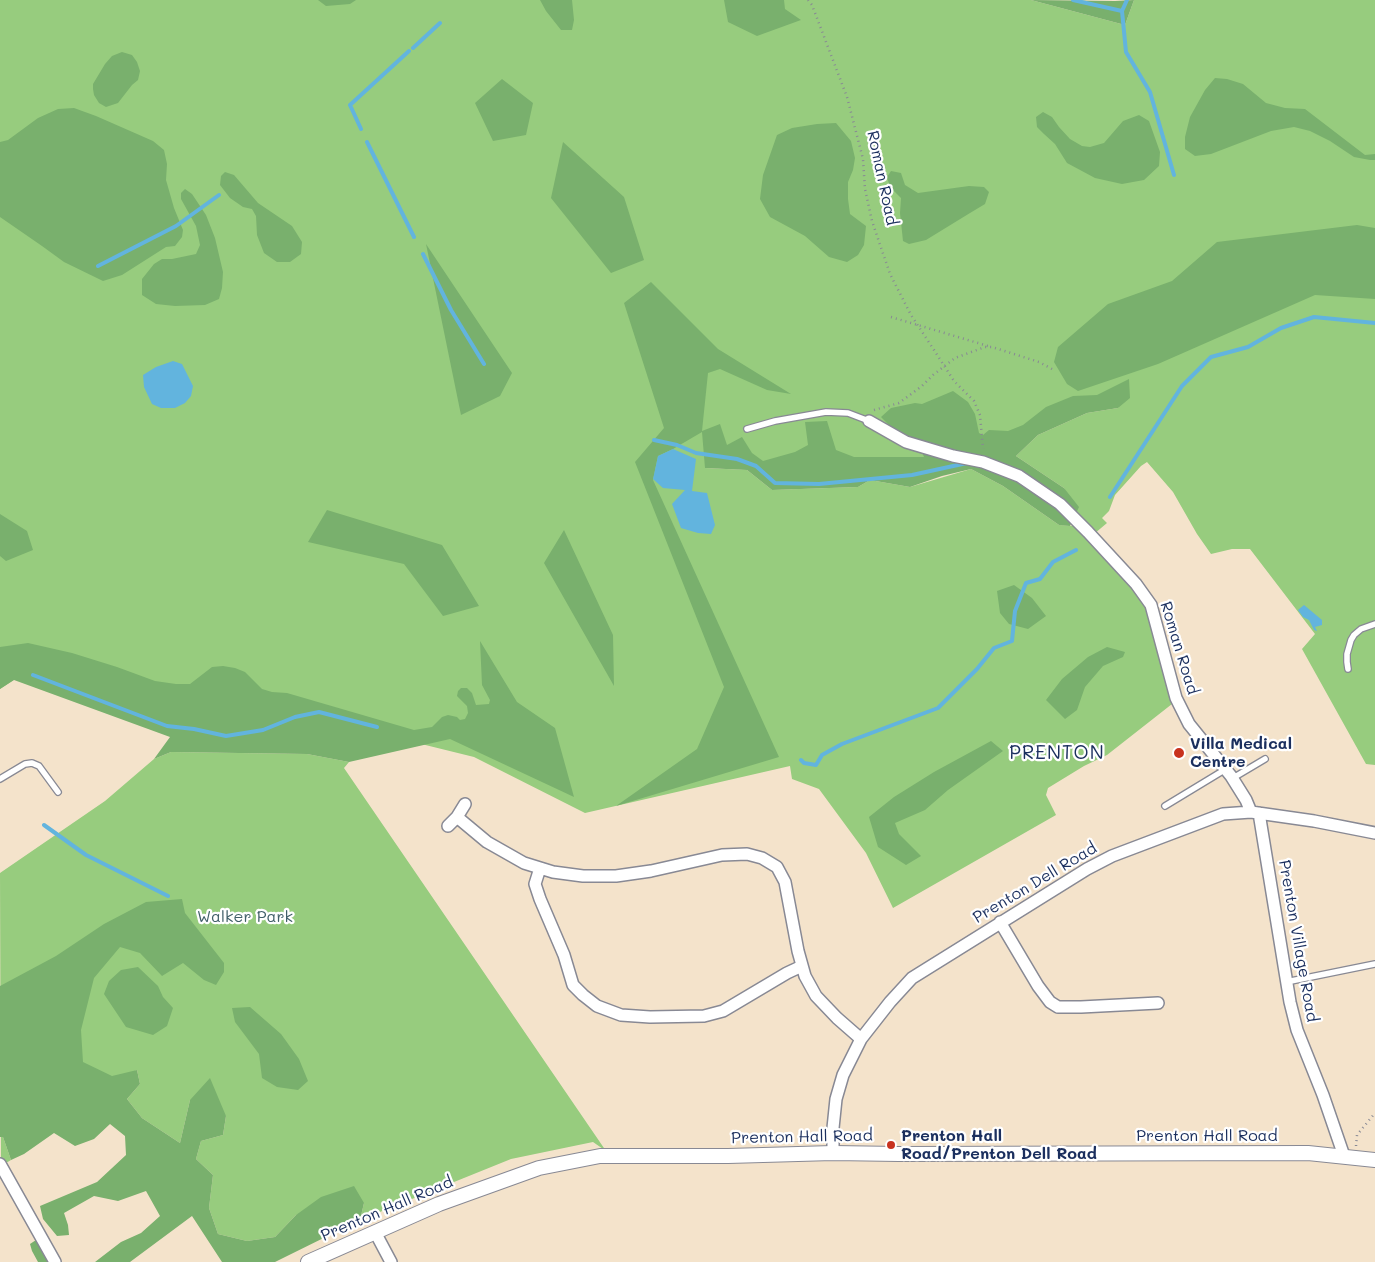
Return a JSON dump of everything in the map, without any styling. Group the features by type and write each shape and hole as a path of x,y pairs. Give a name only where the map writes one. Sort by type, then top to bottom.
{"street":[{"name":"Roman Road","path":"869,421 906,442 953,456 983,462 1019,476 1060,504 1095,539 1144,594 1151,605 1176,698 1189,724 1229,774 1255,812"},
{"path":"448,826 457,818 465,804"},
{"name":"Prenton Dell Road","path":"833,1153 836,1099 843,1075 861,1039 890,1002 912,978 1087,869 1112,856 1223,814 1255,812 1375,833"},
{"name":"Prenton Village Road","path":"1255,812 1286,982 1297,1030 1350,1157"},
{"path":"457,818 486,842 524,863 553,872 583,876 616,876 651,871 722,855 747,854 762,858 777,867 785,882 798,952 805,976 816,996 861,1039"},
{"path":"540,868 535,884 564,955 573,985 597,1006 621,1015 650,1017 704,1016 723,1011 786,973 802,966"},
{"path":"1000,922 1038,986 1050,1002 1058,1007 1158,1003"},
{"name":"Prenton Hall Road","path":"308,1262 439,1204 539,1168 600,1156 728,1156 833,1153 1308,1153 1375,1160"},
{"path":"0,1164 55,1262"},
{"path":"375,1232 391,1262"}],"lane":[{"path":"747,429 775,421 826,412 848,413 869,421"},
{"path":"1348,668 1346,662 1347,654 1354,635 1361,629 1375,624"},
{"path":"1165,806 1229,774 1265,759"},
{"path":"0,778 25,764 32,763 39,766 58,792"},
{"path":"1286,982 1375,964"}],"path":[{"name":"Roman Road","path":"808,0 812,5 847,96 863,159 865,189 872,220 890,274 911,315 944,366 954,381 974,400 980,415 983,462"},
{"path":"891,317 992,346 1039,362 1052,369"},
{"path":"848,413 868,412 899,403 955,358 992,346"},
{"path":"1350,1157 1357,1135 1375,1113"}],"green space":[{"path":"0,0 1031,0 1125,25 1134,0 1375,0 1375,765 1366,764 1302,649 1315,634 1250,549 1232,549 1211,554 1173,492 1147,462 1141,466 1115,495 1109,511 1102,518 1107,523 1094,534 1075,515 1064,488 1016,456 1038,435 1087,413 1118,408 1129,385 991,450 924,457 705,468 747,470 772,490 858,487 870,480 910,487 971,469 1003,486 1059,525 1075,526 1138,591 1147,604 1172,704 1107,755 1084,766 1048,788 1046,795 1056,815 893,908 866,853 819,789 792,779 790,766 585,813 474,757 393,737 18,677 0,689"},
{"path":"318,0 356,0 350,4 326,6"},
{"path":"540,0 572,0 574,20 572,30 561,30"},
{"path":"724,0 784,0 785,9 801,20 757,36 728,22"},
{"path":"1031,0 1115,1 1134,0 1125,25"},
{"path":"122,52 132,55 137,62 140,71 138,80 118,103 106,107 99,103 94,95 93,84 112,56"},
{"path":"1215,78 1227,79 1243,84 1266,103 1285,108 1305,109 1365,155 1375,154 1375,160 1354,157 1330,141 1310,131 1294,127 1271,131 1211,154 1195,156 1185,149 1185,137 1190,117 1205,90"},
{"path":"502,79 533,103 526,135 493,141 475,103"},
{"path":"74,108 153,141 164,150 167,164 166,180 183,230 182,237 175,246 166,247 122,275 103,281 64,262 0,217 0,142 8,140 38,118 58,109"},
{"path":"1043,112 1052,117 1070,139 1082,146 1090,147 1104,143 1123,121 1139,115 1149,121 1160,152 1159,166 1144,180 1122,184 1095,178 1067,163 1055,144 1037,127 1036,117"},
{"path":"836,123 851,141 855,158 848,182 850,214 866,226 864,245 858,255 847,262 829,257 805,236 770,217 760,199 763,175 777,135 792,128"},
{"path":"563,142 624,197 644,260 611,273 551,198"},
{"path":"891,171 901,173 905,185 918,193 969,186 984,187 989,192 985,204 926,240 909,244 903,241 900,213 901,198 890,187 887,177"},
{"path":"225,172 234,175 258,203 292,226 302,242 301,254 290,262 277,262 264,253 257,235 256,216 252,209 243,207 230,198 220,185 221,176"},
{"path":"185,189 192,194 206,215 215,238 223,272 222,288 219,299 205,305 175,306 156,304 142,295 142,279 154,264 162,259 196,254 200,245 196,226 181,199 181,193"},
{"path":"1357,225 1375,228 1375,299 1315,295 1158,364 1078,391 1067,384 1054,362 1058,347 1108,304 1172,281 1217,242"},
{"path":"426,244 512,373 500,396 461,415"},
{"path":"651,282 718,349 791,394 767,390 720,369 708,373 702,431 720,424 727,445 742,437 752,453 763,461 795,452 808,445 805,422 827,421 836,450 854,457 924,457 917,440 895,431 881,417 891,408 915,403 922,404 953,391 968,402 975,414 979,433 983,435 989,430 1008,431 1023,425 1046,407 1073,396 1097,395 1129,379 1130,398 1118,408 1087,413 1038,435 1016,456 1064,488 1079,507 1070,526 1059,525 1003,486 971,469 910,487 870,480 858,487 772,490 747,470 705,468 702,432 658,456 653,480 779,757 616,806 697,749 724,687 635,462 664,428 624,303"},
{"path":"327,510 442,545 479,606 443,616 404,564 308,542"},
{"path":"0,514 27,531 33,550 6,561 0,556"},
{"path":"564,530 613,635 614,686 544,563"},
{"path":"1014,585 1032,598 1046,616 1028,629 1009,624 1000,613 997,591"},
{"path":"480,641 517,702 555,728 574,797 450,739 349,762 307,754 171,752 154,759 170,737 14,680 0,689 0,647 28,643 72,653 155,681 176,684 190,684 212,667 235,668 245,672 262,689 287,693 414,730 432,727 442,717 448,715 457,717 460,720 465,719 468,713 467,706 457,696 461,688 467,688 472,693 476,705 489,704 490,700 482,685"},
{"path":"1107,647 1125,652 1123,657 1103,666 1085,687 1077,710 1065,719 1046,700 1062,679 1088,657"},
{"path":"991,741 1003,751 948,790 925,810 895,823 899,834 921,856 906,865 878,847 869,817 894,797 934,772"},
{"name":"Walker Park","path":"171,752 307,754 349,762 344,768 606,1151 593,1142 511,1159 360,1220 364,1203 296,1215 275,1237 247,1241 218,1234 209,1208 213,1175 196,1159 201,1141 223,1135 226,1116 190,1100 180,1143 142,1118 127,1099 140,1084 137,1070 3,1137 11,1160 1,1166 0,873 105,801 154,759"},
{"path":"182,899 185,913 224,963 224,972 216,985 204,980 183,963 162,976 140,953 120,947 94,978 81,1030 83,1062 112,1076 137,1070 140,1084 127,1099 142,1118 180,1143 190,1100 210,1078 226,1116 223,1135 201,1141 196,1159 213,1175 209,1208 218,1234 247,1241 275,1237 296,1215 321,1197 354,1186 364,1203 360,1220 275,1262 222,1262 192,1216 130,1262 95,1262 121,1242 141,1233 160,1216 146,1191 118,1201 94,1196 64,1213 69,1235 57,1236 43,1219 40,1206 97,1182 126,1155 125,1136 110,1124 94,1139 75,1146 54,1133 24,1154 11,1160 3,1137 0,1137 0,986 56,956 104,924 146,902"},
{"path":"138,967 158,986 163,997 173,1008 167,1026 153,1035 126,1027 104,994 109,981 121,970"},
{"path":"250,1007 281,1034 299,1059 308,1081 298,1090 277,1087 262,1078 259,1054 235,1022 232,1008"},
{"path":"36,1240 53,1262 38,1262 30,1244"}],"water":[{"path":"173,361 182,364 193,386 191,396 185,403 175,408 161,408 152,404 144,387 143,375 156,367"},
{"path":"673,449 696,459 692,491 707,493 715,525 711,534 698,533 681,528 672,504 685,490 663,488 653,479 658,456"},
{"path":"1304,605 1322,620 1322,625 1315,627 1317,631 1314,630 1309,620 1303,617 1298,610"}],"waterway":[{"path":"1073,0 1122,11"},
{"path":"1127,0 1122,11 1126,52 1150,92 1174,175"},
{"path":"413,48 440,23"},
{"path":"361,129 350,105 409,51"},
{"path":"367,142 414,237"},
{"path":"98,266 176,226 219,195"},
{"path":"423,254 451,310 484,364"},
{"path":"1110,497 1182,386 1211,357 1248,347 1281,328 1314,317 1375,323"},
{"path":"654,440 677,445 696,453 737,459 756,466 775,483 819,484 912,475 967,463"},
{"path":"801,760 804,763 816,765 822,755 842,744 938,708 977,669 994,648 1012,641 1015,611 1026,583 1040,579 1053,562 1076,550"},
{"path":"33,675 167,726 194,729 226,736 263,730 295,717 319,712 377,727"},
{"path":"44,825 86,855 168,896"}],"place":[{"name":"Villa Medical Centre","path":"1179,753"},
{"name":"Prenton Hall Road/Prenton Dell Road","path":"891,1145"}],"district":[{"name":"PRENTON","path":"1057,753"}]}
